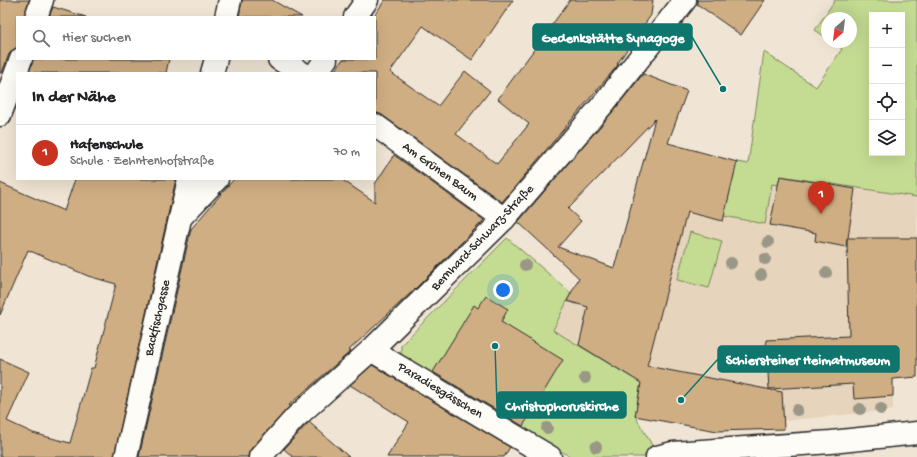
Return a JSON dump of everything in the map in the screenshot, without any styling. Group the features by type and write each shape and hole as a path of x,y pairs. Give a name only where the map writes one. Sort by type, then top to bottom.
{"street":[{"path":"36,16 42,0"},
{"path":"226,16 230,0"},
{"path":"356,16 366,0"},
{"name":"Bernhard-Schwarz-Straße","path":"260,457 295,418 371,350 504,219 605,102 685,0"},
{"path":"16,72 21,60"},
{"path":"212,72 216,60"},
{"path":"281,60 300,72"},
{"path":"317,72 325,60"},
{"path":"0,115 16,72"},
{"name":"Am Grünen Baum","path":"376,126 504,219"},
{"name":"Backfischgasse","path":"126,457 189,180"},
{"path":"180,218 216,180"},
{"name":"Paradiesgässchen","path":"371,350 550,457"},
{"path":"657,457 673,453 831,442 917,433"}],"shaded area":[{"path":"835,0 917,0 917,377 893,379 893,410 784,421 784,429 717,431 635,416 552,329 589,258 614,267 632,201 723,221 733,178 748,164 764,52 816,87 842,49 841,48 857,48 857,12 827,12"},
{"path":"821,21 821,34 815,30"}],"green space":[{"path":"835,0 917,0 917,197 780,176 778,185 772,184 765,224 724,216 737,162 748,164 764,52 816,87 842,49 841,48 857,48 857,12 827,12"},
{"path":"821,21 821,34 815,30"},
{"path":"690,232 722,241 709,288 677,280"},
{"path":"507,238 571,293 553,330 641,383 635,416 659,457 571,457 401,356 401,345"}],"building":[{"path":"0,0 29,0 24,16 16,16 16,49 9,54 2,73 0,73"},
{"path":"242,0 272,0 300,16 239,16"},
{"path":"385,0 513,0 472,60 423,26 390,72 438,106 465,71 490,91 456,134 497,164 529,124 498,99 570,0 653,0 651,15 617,64 618,65 502,202 382,115 376,112 376,72 334,72 342,60 376,60 376,16 374,16"},
{"path":"697,0 765,0 741,35 697,4"},
{"path":"53,7 83,16 49,16"},
{"path":"33,60 169,60 166,72 29,72"},
{"path":"643,74 687,91 668,143 737,162 723,221 687,212 647,366 782,392 784,429 717,431 635,416 641,383 579,345 588,307 567,301 579,278 518,222","holes":["655,119 614,268 558,247 581,221 568,209"]},
{"path":"394,155 484,220 414,290 349,350 351,351 289,405 290,406 251,449 248,457 139,457 191,229 233,180 342,180 375,202 375,184"},
{"path":"780,176 855,189 848,238 917,238 917,377 893,379 893,396 854,399 853,384 769,389 766,340 849,336 847,238 846,247 815,241 816,233 770,225"},
{"path":"75,180 176,180 114,457 0,457 0,359 29,372 7,421 33,433 70,443 91,368 94,368 116,284 88,276 28,250 0,315 0,183 64,211"},
{"path":"486,296 508,309 501,322 563,360 523,426 433,372 474,305 478,308"},
{"path":"372,365 510,447 504,457 387,457 409,422 350,385"},
{"path":"309,422 349,457 293,457 284,449"}],"place":[{"name":"Gedenkstätte Synagoge","path":"723,89"},
{"name":"Hafenschule","path":"821,214"},
{"name":"Christophoruskirche","path":"495,346"},
{"name":"Schiersteiner Heimatmuseum","path":"681,400"}]}
